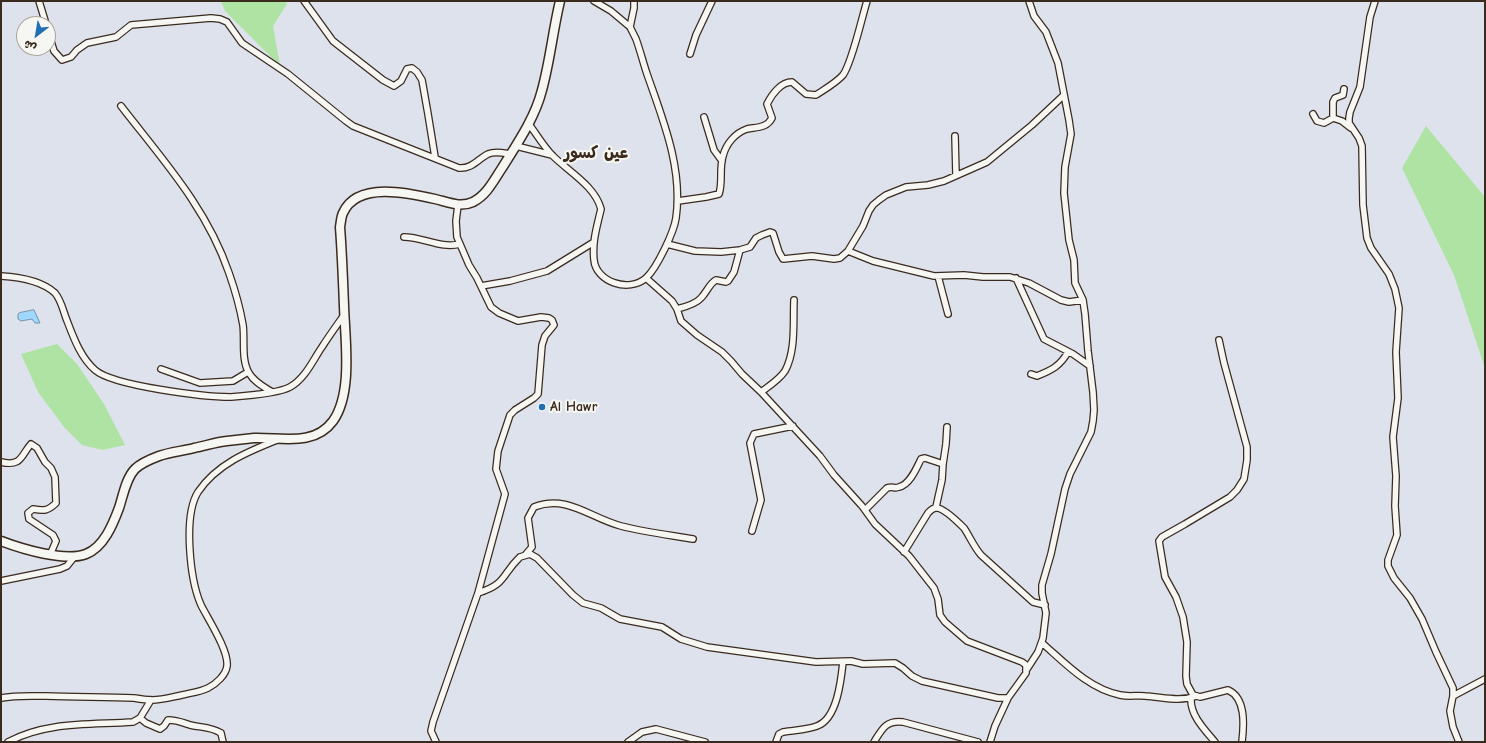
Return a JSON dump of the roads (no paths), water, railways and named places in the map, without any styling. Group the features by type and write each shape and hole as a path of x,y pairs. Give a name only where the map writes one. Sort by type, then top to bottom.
{"main road":[{"path":"1,541 50,555 76,556 87,554 104,538 116,516 128,480 134,469 144,463 160,456 224,441 255,438 278,440 303,439 319,434 326,429 334,420 345,387 346,354 340,227 344,211 349,204 364,194 382,191 414,195 458,205 471,202 486,191 516,146 542,91 553,28 560,1"}],"street":[{"path":"39,1 44,16"},
{"path":"304,1 333,41 383,80 394,86 401,81 407,69 412,68 417,72 422,80 435,157"},
{"path":"528,123 552,155 573,172 589,189 600,205 601,209 594,242 594,261 596,270 605,279 614,283 626,285 637,283 646,278 667,244 676,219 678,201 676,176 670,143 636,39 630,27 612,11 594,1"},
{"path":"630,27 634,1"},
{"path":"690,54 696,35 712,1"},
{"path":"678,201 719,194 722,161 725,151 733,137 746,129 762,127 770,122 772,118 767,104 780,86 792,82 806,94 816,95 834,83 844,73 867,1"},
{"path":"990,742 995,726 1008,698 1019,684 1042,643 1046,623 1042,585 1051,554 1065,489 1070,474 1092,427 1093,397 1083,300 1076,287 1074,260 1068,240 1064,180 1065,162 1070,142 1071,128 1061,74 1051,43 1046,32 1034,16 1029,1"},
{"path":"1375,1 1370,16 1360,87 1350,112 1349,123 1359,138 1362,146 1363,205 1367,238 1371,248 1389,274 1395,289 1399,308 1396,352 1398,398 1393,442 1396,476 1395,506 1397,535 1388,560 1388,566 1394,578 1410,598 1422,619 1453,688 1450,710 1459,742"},
{"path":"56,53 62,60 71,57 77,50 87,43 116,37 131,25 211,18 220,19 226,22 242,43 288,74 346,121 362,130 463,168 470,166 488,154 510,154"},
{"path":"1333,118 1333,102 1335,98 1343,95 1344,89"},
{"path":"667,244 695,251 721,252 740,250 750,248 756,238 762,234 770,232 773,233 779,252 783,259 812,256 834,259 840,258 848,251 863,226 869,211 879,200 900,189 911,186 938,183 987,162 1032,125 1064,95"},
{"path":"121,106 196,205 218,244 232,279 240,312 248,372 252,378 272,392"},
{"path":"1314,114 1317,121 1324,123 1333,118 1342,121 1354,131"},
{"path":"704,117 714,150 722,161"},
{"path":"955,136 956,175"},
{"path":"516,146 552,155"},
{"path":"436,742 431,731 433,722 478,593 505,494 496,469 498,451 510,415 538,394 542,345 545,336 554,325 552,320 549,318 541,317 518,321 499,314 491,307 469,265 457,237 456,221 458,205"},
{"path":"404,237 416,238 444,245 454,246 460,244"},
{"path":"481,286 510,281 548,271 594,242"},
{"path":"677,309 701,298 710,284 716,280 728,281 734,272 740,250"},
{"path":"848,251 874,261 938,276 964,275 1016,278 1062,300 1069,302 1083,300"},
{"path":"1,276 23,279 40,284 55,294 59,299 81,352 96,371 105,376 126,382 190,394 230,397 272,392 287,388 298,381 304,374 344,314"},
{"path":"938,276 948,314"},
{"path":"646,278 672,301 677,309 681,321 697,335 722,352 793,426 820,456 875,524 904,552 927,578 934,588 938,598 940,615 952,630 967,641 1022,662 1026,665 1027,669"},
{"path":"1016,278 1044,339 1090,366"},
{"path":"761,392 784,373 788,364 792,352 794,300"},
{"path":"1194,697 1187,684 1187,642 1183,617 1176,597 1165,577 1159,543 1162,537 1230,497 1237,490 1244,479 1247,448 1219,340"},
{"path":"1031,374 1037,376 1049,371 1062,362 1068,352"},
{"path":"161,369 200,383 233,381 248,372"},
{"path":"752,531 761,500 750,444 754,434 793,426"},
{"path":"936,508 942,480 948,426"},
{"path":"1,698 18,696 134,698 161,700 207,689 219,681 227,666 219,639 201,604 195,583 191,557 189,519 192,506 197,494 205,483 223,467 249,451 278,440"},
{"path":"1,462 16,462 22,459 26,450 31,444 37,448 45,462 51,468 54,477 56,503 48,510 43,511 33,509 28,513 29,519 53,535 56,541 50,555"},
{"path":"865,510 887,488 899,488 907,482 916,471 921,459 930,459 943,464"},
{"path":"478,593 492,588 500,583 517,559 526,554 532,547 528,518 534,507 543,504 567,504 620,526 693,540"},
{"path":"904,552 928,514 933,509 942,509 964,528 975,548 981,555 1027,597 1038,604 1045,605"},
{"path":"526,554 533,555 578,600 588,605 601,608 620,619 662,627 680,639 707,648 739,651 787,659 843,662 851,661 863,664 895,664 922,681 998,698 1008,698"},
{"path":"1,581 60,569 67,566 76,556"},
{"path":"1042,643 1077,674 1092,684 1120,695 1145,696 1176,700 1200,697 1228,690 1237,696 1242,713 1242,742"},
{"path":"776,742 779,734 783,732 817,726 823,723 838,695 843,662"},
{"path":"1453,696 1485,679"},
{"path":"1194,697 1190,706 1199,722 1215,742"},
{"path":"8,742 21,735 48,728 133,722 140,718 151,700"},
{"path":"140,718 146,723 160,729 168,720 212,728 221,733 223,742"},
{"path":"874,742 882,729 894,721 903,722 978,742"},
{"path":"628,742 642,732 656,729 705,742"}],"water":[{"path":"34,310 40,323 35,323 32,319 21,321 18,319 19,313"}],"place":[{"name":"Al Hawr","path":"542,407"}],"district":[{"name":"عين كسور","path":"596,153"}]}
